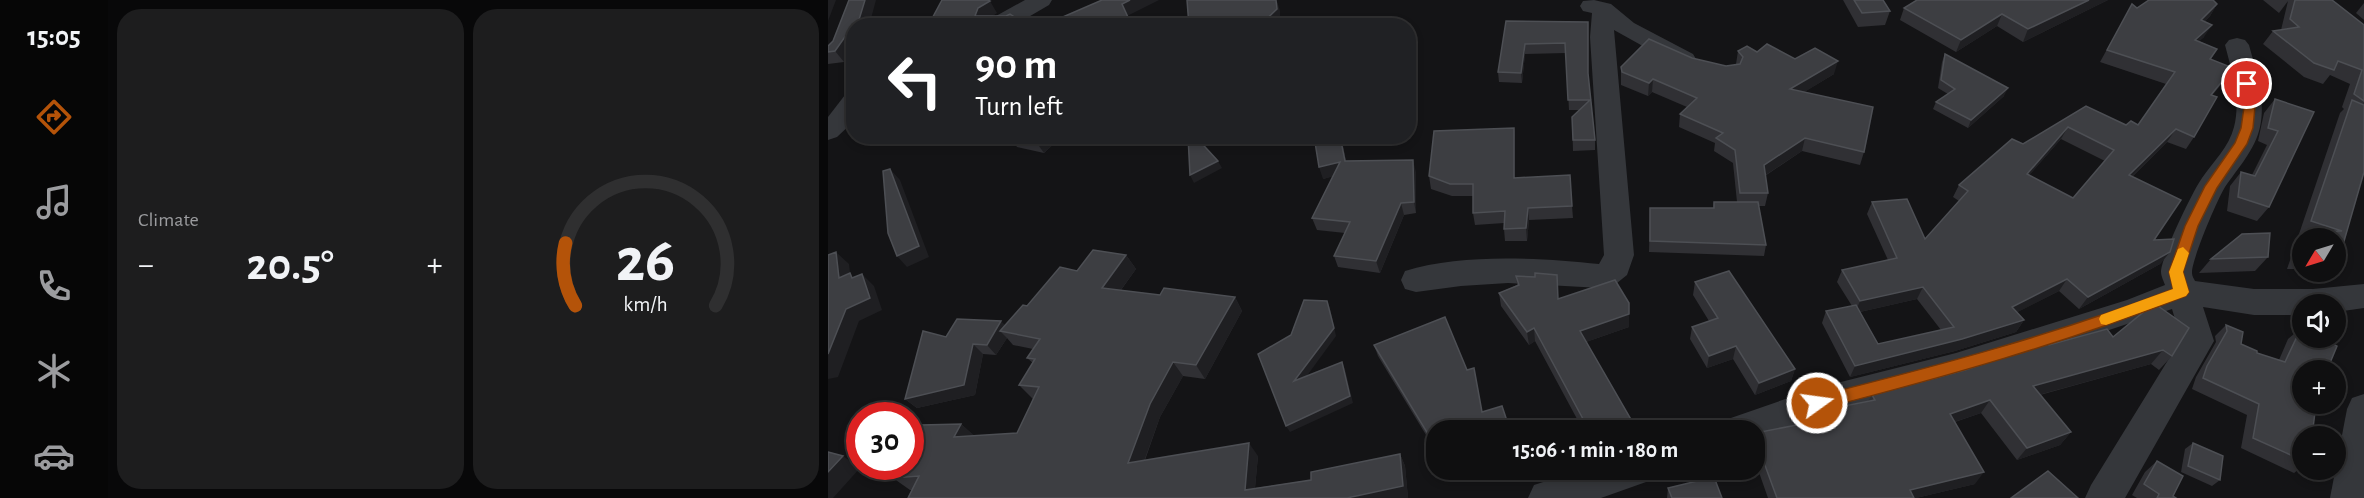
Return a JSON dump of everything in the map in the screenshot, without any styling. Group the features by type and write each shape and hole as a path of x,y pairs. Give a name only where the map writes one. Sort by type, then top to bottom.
{"street":[{"path":"1009,18 1041,0"},
{"path":"1595,4 1620,24 1646,39 1682,58 1702,65"},
{"path":"1416,280 1451,273 1542,273 1601,276 1616,267 1619,255 1602,37 1595,4"},
{"path":"2104,498 2133,454 2177,372 2198,341 2176,272 2192,226 2211,186 2241,144 2247,128 2249,107 2247,84 2237,45"},
{"path":"828,107 846,101"},
{"path":"828,131 846,113"},
{"path":"1765,421 1817,403 1956,367 2135,310 2181,292 2254,302 2313,302 2364,296"},
{"path":"2349,498 2364,409"},
{"path":"1547,498 1603,480"}],"building":[{"path":"849,0 865,0 860,18 846,18 846,35 835,51 828,52 828,46 833,41"},
{"path":"942,0 988,0 990,1 978,8 975,16 1010,14 1016,18 972,17 932,18"},
{"path":"1102,0 1130,0 1122,4 1128,18 1060,18"},
{"path":"1187,0 1276,0 1277,9 1267,18 1188,18"},
{"path":"1854,0 1883,0 1890,11 1862,13"},
{"path":"1917,0 2089,0 2028,29 2002,14 1961,40 1904,8"},
{"path":"2149,0 2213,0 2217,4 2201,20 2212,25 2195,40 2217,49 2210,59 2233,68 2211,95 2217,97 2194,137 2176,129 2129,175 2181,200 2154,240 2174,239 2170,252 2088,297 2067,279 2012,307 2024,320 1962,339 1855,366 1826,311 1856,305 1878,344 1954,327 1923,287 1860,301 1842,270 1897,258 1872,202 1907,199 1925,239 1968,191 1959,185 2012,139 2023,144 2086,106 2126,125 2131,121 2138,125 2175,72 2107,50 2132,4 2137,8","holes":["2068,127 2114,150 2073,198 2027,174"]},
{"path":"2295,0 2332,0 2364,25 2364,101 2354,94 2362,70 2338,61 2334,70 2314,63 2273,31 2299,27 2290,19"},
{"path":"1506,21 1588,22 1588,73 1595,140 1573,140 1572,117 1590,100 1568,100 1565,43 1525,44 1521,73 1498,72"},
{"path":"1649,39 1692,58 1726,66 1740,64 1743,57 1738,51 1747,46 1757,52 1767,44 1795,59 1815,48 1838,61 1790,89 1873,107 1864,152 1805,138 1764,165 1768,193 1740,193 1735,150 1716,138 1723,133 1680,114 1697,98 1653,79 1649,83 1622,72 1621,67"},
{"path":"1945,54 2008,88 1971,120 1936,102 1955,89 1941,80"},
{"path":"2275,99 2314,112 2269,207 2238,197 2241,172 2255,176 2278,131 2268,128"},
{"path":"2352,100 2364,105 2364,172 2346,234 2346,228 2333,228 2311,221"},
{"path":"1514,128 1514,178 1570,175 1572,206 1528,208 1526,228 1504,229 1505,211 1473,213 1473,184 1450,184 1429,176 1434,131"},
{"path":"1188,144 1202,144 1218,161 1190,175"},
{"path":"1315,144 1342,144 1345,161 1413,160 1414,202 1401,203 1376,261 1334,256 1350,222 1312,218 1340,162 1319,167"},
{"path":"890,169 919,246 897,256 888,233 883,171"},
{"path":"1714,202 1758,202 1766,245 1650,241 1650,208 1714,208"},
{"path":"2270,233 2268,257 2211,259 2242,234"},
{"path":"1093,250 1126,255 1102,288 1160,295 1164,288 1235,297 1196,365 1173,362 1150,404 1128,463 1249,443 1245,490 1311,480 1311,472 1400,454 1403,486 1347,498 908,498 917,480 924,480 924,425 961,424 954,437 1017,433 1039,387 1019,385 1035,359 1027,358 1040,339 1000,331 1023,305 1027,306 1060,267 1077,271"},
{"path":"836,252 839,278 850,273 852,278 862,274 870,298 846,309 828,354 828,255"},
{"path":"1729,271 1795,369 1759,383 1736,346 1709,356 1692,327 1718,318 1695,282"},
{"path":"1535,273 1557,275 1558,299 1615,280 1629,303 1629,314 1580,331 1631,420 1584,420 1534,328 1527,332 1499,293 1519,285 1516,276 1535,277"},
{"path":"1304,300 1327,301 1334,328 1294,381 1342,362 1350,396 1286,426 1258,354 1291,335"},
{"path":"2158,306 2189,328 2172,356 2163,350 2033,386 2071,432 2027,448 1990,400 1950,414 1984,472 1910,490 1914,498 1777,498 1765,465 1765,431 1797,425 1796,422 1837,415 1834,408 1875,400 1872,395 1965,370 2047,343 2049,345 2107,329 2113,337 2146,310"},
{"path":"1445,317 1467,370 1474,368 1482,412 1502,406 1507,420 1426,420 1426,431 1374,345"},
{"path":"957,319 1001,321 987,345 973,344 964,385 905,399 923,331 946,337"},
{"path":"2226,325 2243,332 2241,344 2257,353 2285,362 2292,347 2336,348 2331,360 2292,360 2292,414 2315,414 2313,426 2292,426 2292,456 2253,438 2259,404 2203,378 2207,366 2227,331"},
{"path":"2193,443 2223,456 2220,480 2188,466"},
{"path":"828,452 843,456 828,472"},
{"path":"2157,461 2183,476 2173,496 2176,498 2157,498 2159,494 2144,484"},
{"path":"2048,471 2078,498 2011,498"},
{"path":"1701,480 1715,480 1722,498 1672,498 1668,488"}],"slow traffic":[{"path":"2106,319 2181,292 2176,272 2183,253"}],"route":[{"path":"1817,403 1956,367 2135,310 2181,292 2176,272 2192,226 2211,186 2241,144 2247,128 2249,107 2247,84"}]}
